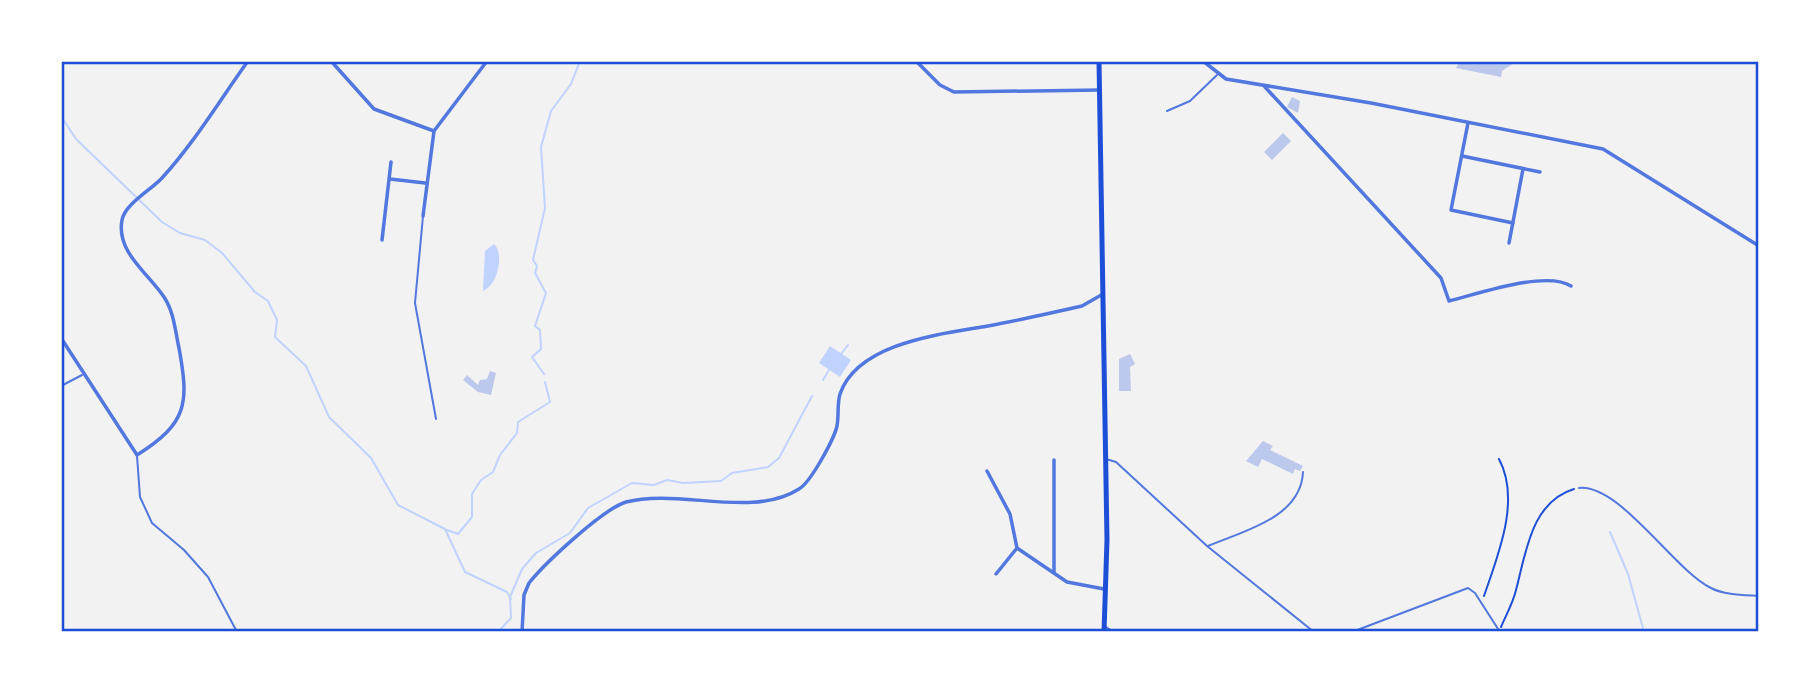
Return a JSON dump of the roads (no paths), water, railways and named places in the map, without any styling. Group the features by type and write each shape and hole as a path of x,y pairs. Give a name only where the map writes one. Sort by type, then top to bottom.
{"main road":[{"path":"1099,61 1105,629"}],"street":[{"path":"61,338 137,455 156,444 182,410 186,395 169,305 129,255 123,241 123,216 166,173 247,61"},
{"path":"331,61 374,109 434,131"},
{"path":"423,216 425,183 434,131 487,61"},
{"path":"916,61 940,85 957,93 1100,90"},
{"path":"1203,61 1226,79 1603,149 1759,246"},
{"path":"1263,85 1441,278 1449,301 1539,281 1571,285"},
{"path":"1468,123 1451,210 1513,223"},
{"path":"1461,156 1540,172"},
{"path":"382,240 391,162"},
{"path":"1509,243 1523,169"},
{"path":"390,179 425,183"},
{"path":"523,632 524,595 529,583 616,506 642,499 738,502 769,499 799,490 822,458 835,431 843,388 866,362 924,338 1082,306 1103,294"},
{"path":"1054,460 1054,573"},
{"path":"987,471 1010,514 1017,548 1074,584 1106,589"},
{"path":"996,573 1017,548"},
{"path":"1053,632 1059,632"}],"lane":[{"path":"1167,111 1190,101 1218,74"},
{"path":"423,216 415,303 436,419"},
{"path":"61,386 85,374"},
{"path":"137,455 140,498 152,523 184,550 208,577 237,632"},
{"path":"1105,458 1116,462 1207,546 1314,632"},
{"path":"1207,546 1290,506 1300,491 1303,472"},
{"path":"1579,488 1594,490 1616,504 1708,587 1759,596"},
{"path":"1352,632 1468,588 1482,603 1499,631"},
{"path":"1105,629 1114,632"}],"water":[{"path":"494,244 499,255 498,269 492,283 483,291 485,251"},
{"path":"830,346 851,360 840,377 819,363"}],"waterway":[{"path":"544,374 532,357 541,349 540,330 535,326 546,293 535,273 537,266 533,260 545,208 541,147 551,111 571,84 580,61"},
{"path":"61,116 76,139 162,222 180,233 205,240 222,253 255,292 268,301 277,320 275,337 306,366 329,417 371,458 398,505 445,529 465,572 507,592 511,599"},
{"path":"841,354 848,345"},
{"path":"823,380 829,370"},
{"path":"447,530 458,534 472,517 472,494 481,480 493,472 500,455 517,433 518,422 550,402 545,382"},
{"path":"498,632 511,618 510,597 522,569 536,553 570,533 588,508 632,483 654,485 667,480 683,483 721,481 732,473 768,467 779,458 812,396"},
{"path":"1610,532 1628,574 1644,632"}]}
